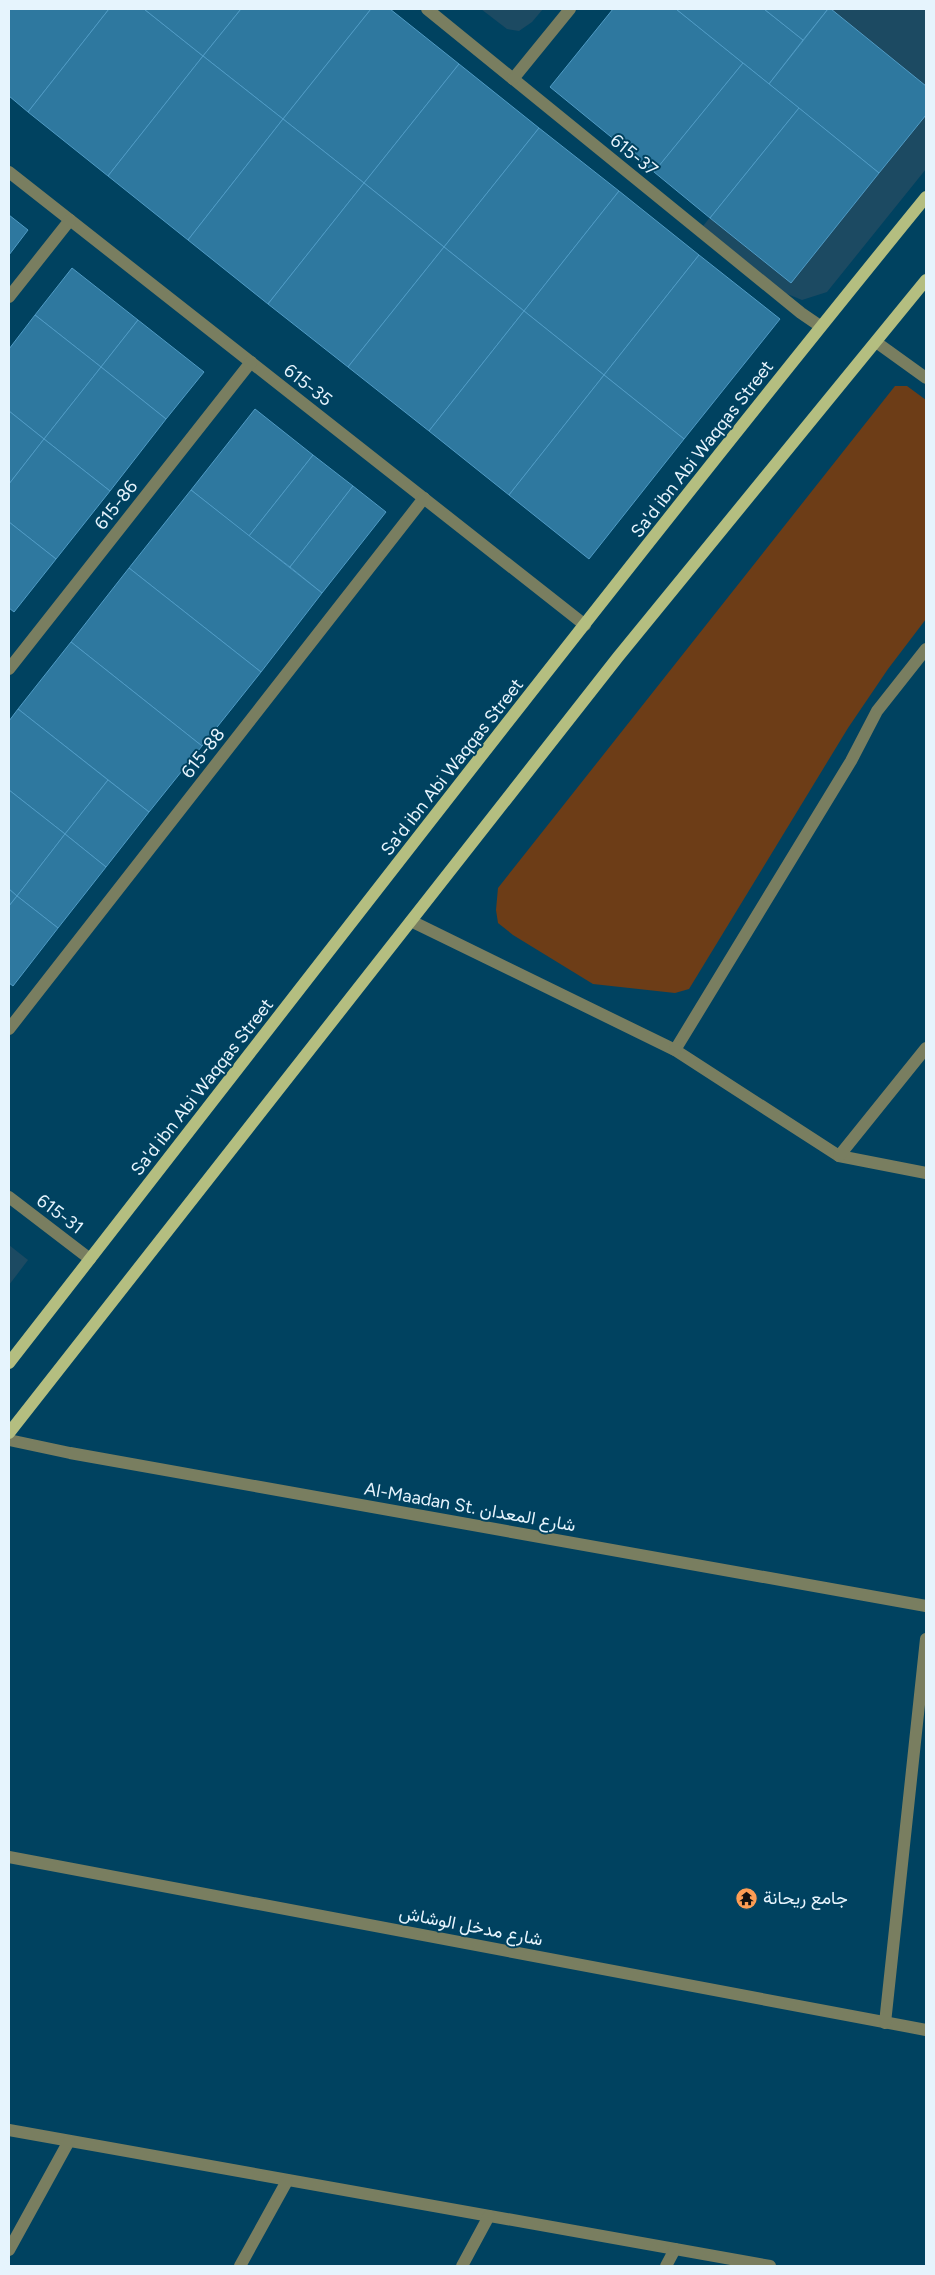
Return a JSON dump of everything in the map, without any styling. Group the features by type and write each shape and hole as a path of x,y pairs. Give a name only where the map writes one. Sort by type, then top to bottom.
{"main road":[{"name":"Sa'd ibn Abi Waqqas Street","path":"9,1363 820,326 926,197"},
{"path":"9,1433 618,657 926,280"}],"street":[{"name":"615-37","path":"426,9 820,326"},
{"path":"513,79 570,9"},
{"name":"615-35","path":"9,172 585,625"},
{"path":"9,297 70,220"},
{"path":"876,342 926,378"},
{"name":"615-86","path":"9,669 251,362"},
{"name":"615-88","path":"9,1028 424,498"},
{"path":"675,1050 851,761 877,712 926,649"},
{"path":"411,921 675,1050 839,1156 926,1173"},
{"path":"839,1156 926,1048"},
{"name":"615-31","path":"9,1197 90,1259"},
{"name":"Al-Maadan St. شارع المعدان","path":"9,1440 70,1453 926,1606"},
{"path":"885,2023 926,1639"},
{"name":"شارع مدخل الوشاش","path":"9,1857 926,2030"},
{"path":"9,2130 770,2266"},
{"path":"9,2250 69,2141"},
{"path":"240,2266 287,2181"},
{"path":"462,2266 488,2216"},
{"path":"666,2266 675,2249"}],"shaded area":[{"path":"481,9 543,9 532,22 519,31 507,29"},
{"path":"828,9 926,9 926,169 827,292 802,300 785,293 703,226 799,108 769,84"},
{"path":"895,386 907,386 926,400 926,619 888,669 848,728 689,989 675,993 593,984 513,935 498,923 496,910 498,888"},
{"path":"9,1245 28,1260 9,1285"}],"building":[{"path":"9,9 109,9 28,112 9,96"},
{"path":"109,9 144,9 203,56 108,176 28,112"},
{"path":"144,9 241,9 203,56"},
{"path":"241,9 371,9 283,119 203,56"},
{"path":"371,9 390,9 459,64 364,183 283,119"},
{"path":"613,9 676,9 743,63 654,172 550,87"},
{"path":"676,9 764,9 803,40 769,84"},
{"path":"764,9 828,9 803,40"},
{"path":"828,9 831,9 926,86 926,115 879,173 769,84"},
{"path":"203,56 283,119 188,240 108,176"},
{"path":"743,63 799,108 710,218 654,172"},
{"path":"459,64 539,128 444,247 364,183"},
{"path":"799,108 879,173 791,283 710,218"},
{"path":"283,119 364,183 268,304 188,240"},
{"path":"539,128 619,191 524,311 444,247"},
{"path":"364,183 444,247 348,367 268,304"},
{"path":"619,191 699,255 604,375 524,311"},
{"path":"9,215 28,230 9,255"},
{"path":"444,247 524,311 429,431 348,367"},
{"path":"699,255 780,319 684,439 604,375"},
{"path":"72,268 138,320 101,367 35,315"},
{"path":"524,311 604,375 509,495 429,431"},
{"path":"35,315 101,367 44,439 9,411 9,349"},
{"path":"138,320 204,372 166,419 101,367"},
{"path":"101,367 166,419 110,491 44,439"},
{"path":"604,375 684,439 589,559 509,495"},
{"path":"255,409 313,455 249,536 191,490"},
{"path":"9,411 44,439 9,484"},
{"path":"44,439 110,491 56,559 9,522 9,484"},
{"path":"313,455 353,486 290,567 249,536"},
{"path":"353,486 386,512 322,593 290,567"},
{"path":"191,490 322,593 261,672 129,568"},
{"path":"9,522 56,559 14,612 9,608"},
{"path":"129,568 261,672 202,746 71,642"},
{"path":"71,642 202,746 149,812 18,709"},
{"path":"18,709 108,780 65,834 9,790 9,721"},
{"path":"108,780 149,812 106,867 65,834"},
{"path":"9,790 65,834 17,896 9,889"},
{"path":"65,834 106,867 58,928 17,896"},
{"path":"9,889 17,896 9,906"},
{"path":"17,896 58,928 13,986 9,983 9,906"}],"place":[{"name":"جامع ريحانة","path":"747,1898"}]}
